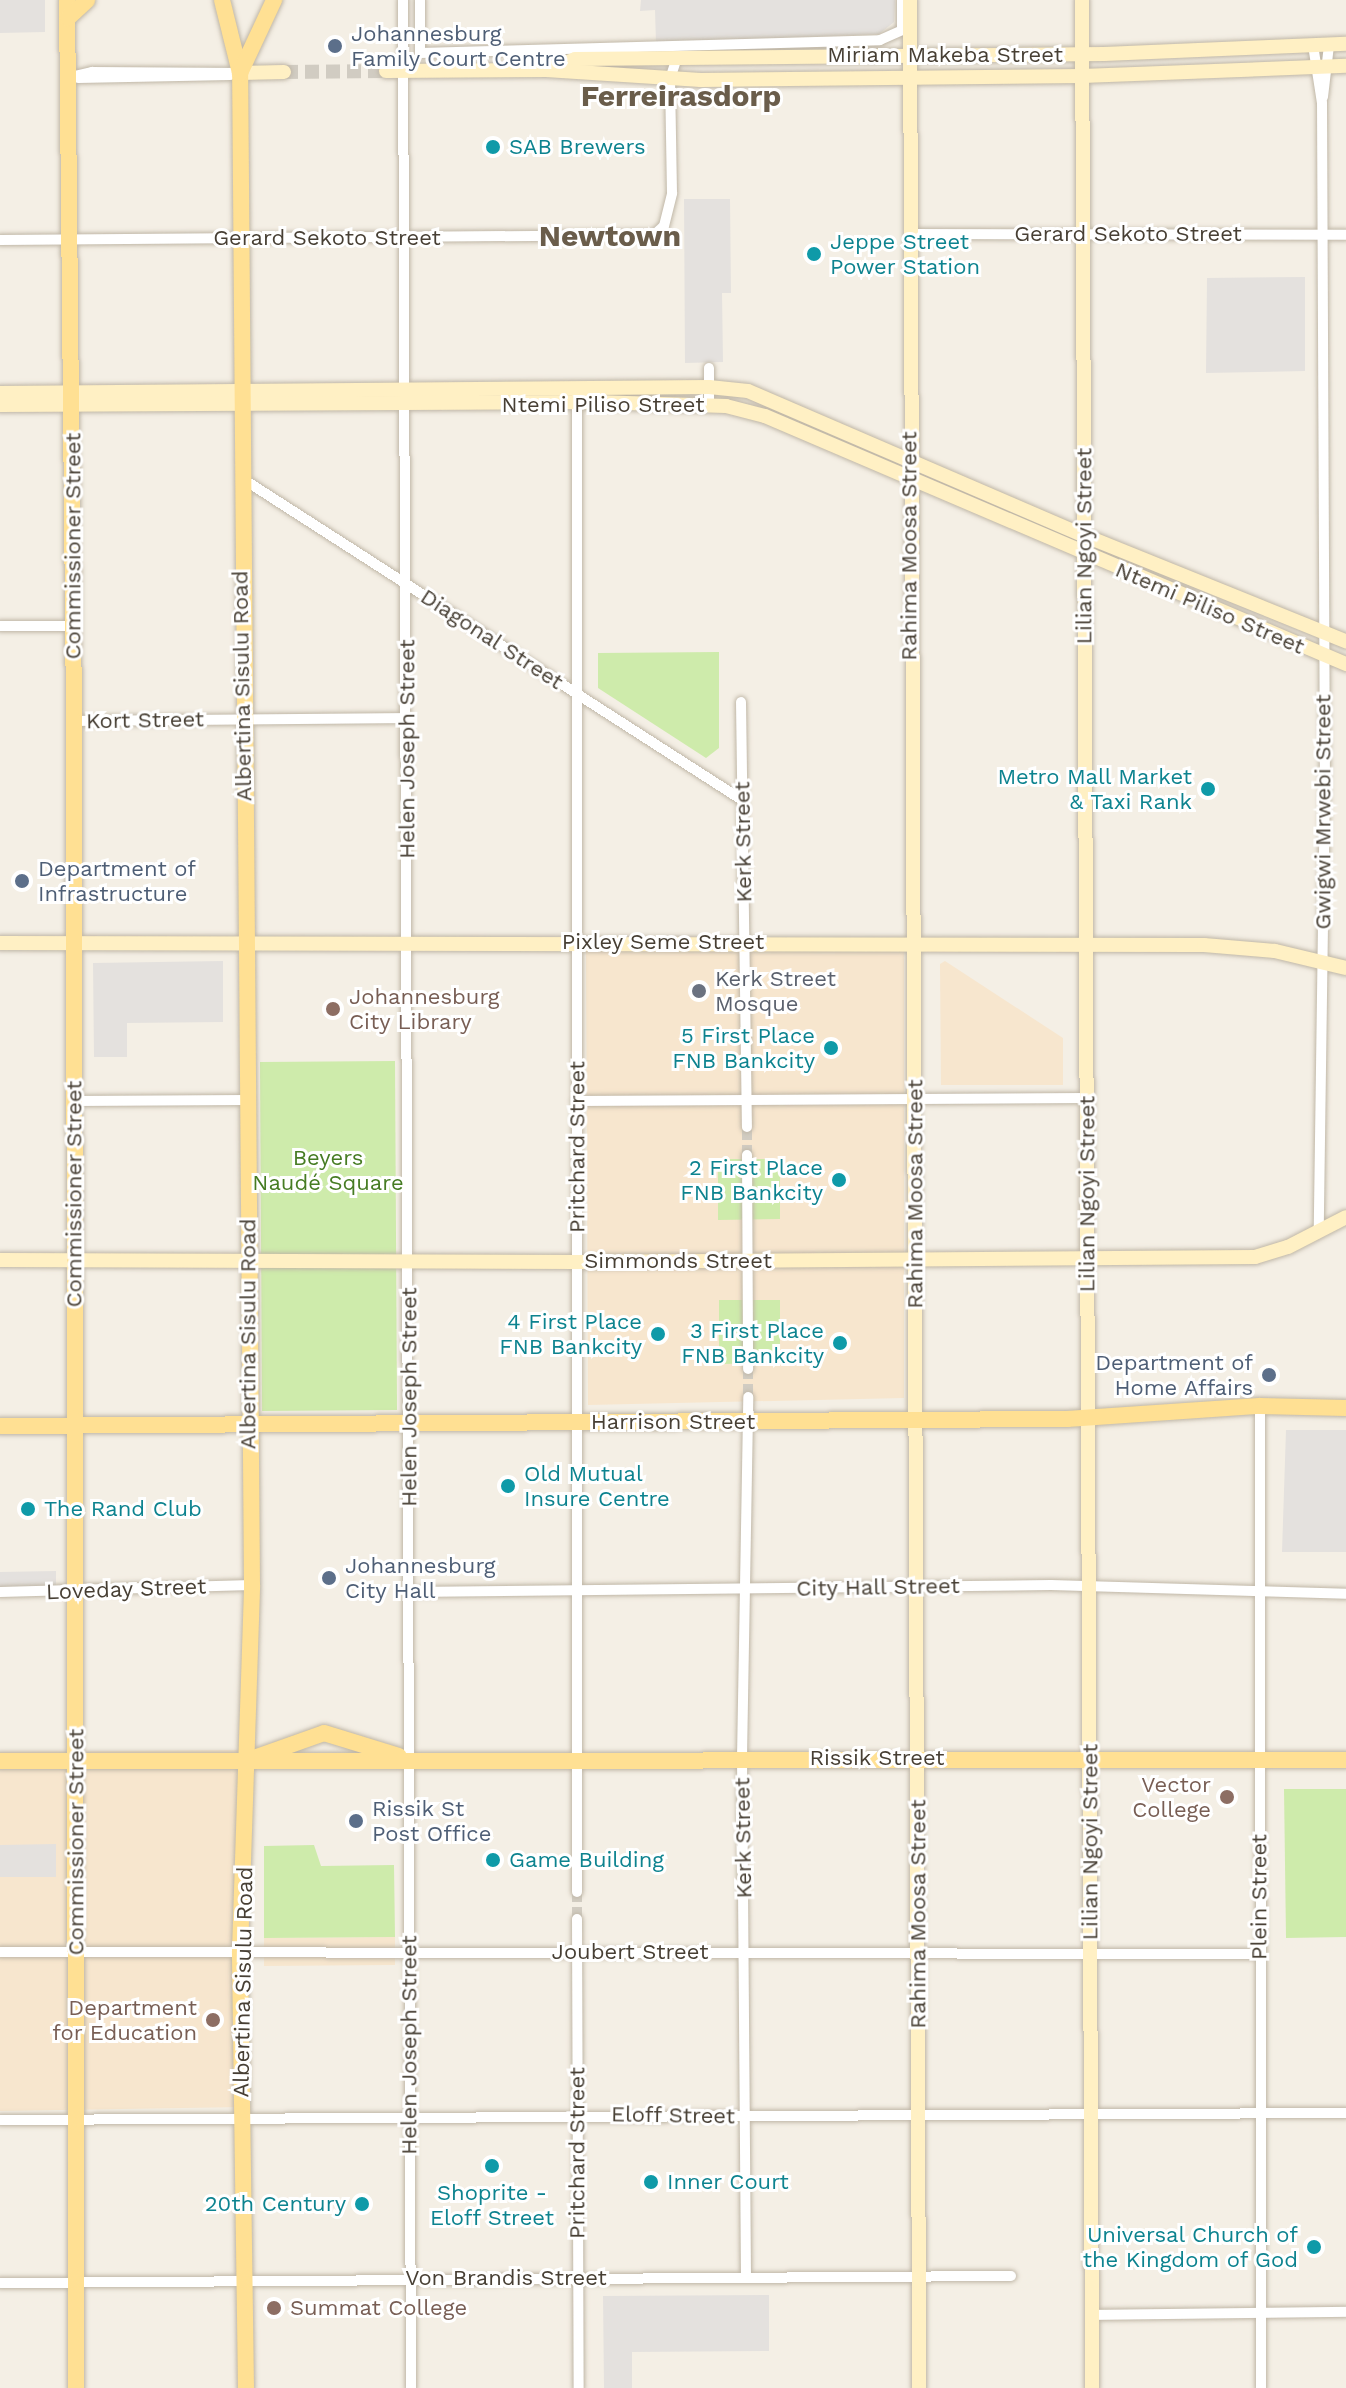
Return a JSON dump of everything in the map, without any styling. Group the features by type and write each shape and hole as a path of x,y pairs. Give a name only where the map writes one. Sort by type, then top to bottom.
{"main road":[{"name":"Commissioner Street","path":"67,0 74,721 76,2388"},
{"path":"68,18 87,0"},
{"path":"222,0 240,73"},
{"name":"Albertina Sisulu Road","path":"246,2388 240,1951 250,1760 252,1585 242,719 240,73 274,0"},
{"name":"Harrison Street","path":"0,1426 916,1421 1088,1417 1260,1406 1346,1408"},
{"name":"Rissik Street","path":"250,1760 324,1733 409,1759"},
{"name":"Rissik Street","path":"0,1761 577,1757 1346,1760"}],"street":[{"name":"Helen Joseph Street","path":"403,0 402,237 408,718 411,2388"},
{"path":"420,0 420,53 880,40 902,30 902,0"},
{"name":"Rahima Moosa Street","path":"910,0 908,478 915,1099 919,2388"},
{"name":"Lilian Ngoyi Street","path":"1082,0 1092,2388"},
{"name":"Miriam Makeba Street","path":"546,70 575,59 1082,54 1346,44"},
{"name":"Gwigwi Mrwebi Street","path":"1321,45 1330,66 1322,103"},
{"name":"Gwigwi Mrwebi Street","path":"1319,1233 1324,960 1322,103 1315,68 1321,45"},
{"path":"670,79 677,58"},
{"name":"Miriam Makeba Street","path":"386,71 546,70 670,79 1082,76 1346,66"},
{"path":"70,77 215,78 240,73 284,72"},
{"name":"Gerard Sekoto Street","path":"0,240 654,235 664,226 672,193 670,79"},
{"name":"Gerard Sekoto Street","path":"910,234 1346,235"},
{"path":"709,368 709,405"},
{"name":"Ntemi Piliso Street","path":"0,405 71,399 577,396 709,387 757,393 1083,535 1346,641"},
{"name":"Ntemi Piliso Street","path":"0,393 71,399"},
{"name":"Ntemi Piliso Street","path":"577,396 709,405 765,416 1346,664"},
{"name":"Pritchard Street","path":"577,396 577,1892"},
{"name":"Diagonal Street","path":"241,478 742,800"},
{"path":"0,626 73,626"},
{"name":"Kerk Street","path":"741,702 747,1127"},
{"name":"Kort Street","path":"74,721 408,718"},
{"name":"Pixley Seme Street","path":"0,943 576,941 1204,945 1324,960 1346,968"},
{"path":"576,1101 1087,1098"},
{"path":"73,1101 246,1100"},
{"path":"747,1155 748,1369"},
{"name":"Simmonds Street","path":"0,1260 578,1262 1255,1257 1319,1233 1346,1217"},
{"name":"Kerk Street","path":"746,2278 742,1758 748,1397"},
{"name":"Plein Street","path":"1260,1406 1261,2388"},
{"name":"Loveday Street","path":"0,1592 252,1585"},
{"name":"City Hall Street","path":"409,1592 1088,1585 1346,1594"},
{"name":"Pritchard Street","path":"577,1919 579,2388"},
{"name":"Joubert Street","path":"0,1952 1259,1954"},
{"name":"Eloff Street","path":"0,2120 576,2114 1346,2113"},
{"name":"Von Brandis Street","path":"0,2283 411,2277 1011,2276"},
{"path":"1091,2315 1346,2312"}],"shaded area":[{"path":"0,0 45,0 45,32 0,33"},
{"path":"641,0 895,0 894,22 879,34 656,43 655,10 640,11"},
{"path":"684,199 730,199 731,293 722,293 723,362 685,363"},
{"path":"1305,277 1305,371 1206,373 1207,278"},
{"path":"586,950 904,952 904,1398 588,1405"},
{"path":"223,961 223,1022 127,1023 127,1057 94,1057 93,963"},
{"path":"945,961 1063,1038 1063,1085 941,1085 940,964"},
{"path":"1286,1430 1346,1430 1346,1552 1282,1552"},
{"path":"56,1571 56,1590 0,1591 0,1572"},
{"path":"243,1750 244,2107 0,2111 0,1752"},
{"path":"56,1844 56,1877 0,1877 0,1845"},
{"path":"395,1937 395,1965 264,1966 264,1938"},
{"path":"769,2295 769,2351 632,2352 632,2388 604,2388 603,2296"}],"green space":[{"path":"719,652 719,748 706,758 598,688 598,653"},
{"name":"Beyers Naudé Square","path":"395,1061 397,1410 262,1411 260,1062"},
{"path":"718,1159 780,1159 780,1219 718,1220"},
{"path":"719,1300 780,1300 780,1363 719,1364"},
{"path":"1284,1789 1346,1789 1346,1937 1286,1938"},
{"path":"314,1845 321,1866 394,1865 395,1937 264,1938 264,1846"}],"tunnel":[{"path":"284,72 386,71"},
{"path":"747,1127 747,1155"},
{"path":"748,1369 748,1397"},
{"path":"577,1892 577,1919"}],"place":[{"name":"Johannesburg Family Court Centre","path":"335,46"},
{"name":"SAB Brewers","path":"493,147"},
{"name":"Jeppe Street Power Station","path":"814,254"},
{"name":"Metro Mall Market & Taxi Rank","path":"1208,789"},
{"name":"Department of Infrastructure","path":"22,881"},
{"name":"Kerk Street Mosque","path":"699,991"},
{"name":"Johannesburg City Library","path":"333,1009"},
{"name":"5 First Place FNB Bankcity","path":"831,1048"},
{"name":"2 First Place FNB Bankcity","path":"839,1180"},
{"name":"4 First Place FNB Bankcity","path":"658,1334"},
{"name":"3 First Place FNB Bankcity","path":"840,1343"},
{"name":"Department of Home Affairs","path":"1269,1375"},
{"name":"Old Mutual Insure Centre","path":"508,1486"},
{"name":"The Rand Club","path":"28,1509"},
{"name":"Johannesburg City Hall","path":"329,1578"},
{"name":"Vector College","path":"1227,1797"},
{"name":"Rissik St Post Office","path":"356,1821"},
{"name":"Game Building","path":"493,1860"},
{"name":"Department for Education","path":"213,2020"},
{"name":"Shoprite - Eloff Street","path":"492,2166"},
{"name":"Inner Court","path":"651,2182"},
{"name":"20th Century","path":"362,2204"},
{"name":"Universal Church of the Kingdom of God","path":"1314,2247"},
{"name":"Summat College","path":"274,2308"}],"district":[{"name":"Ferreirasdorp","path":"681,96"},
{"name":"Newtown","path":"610,236"}]}
